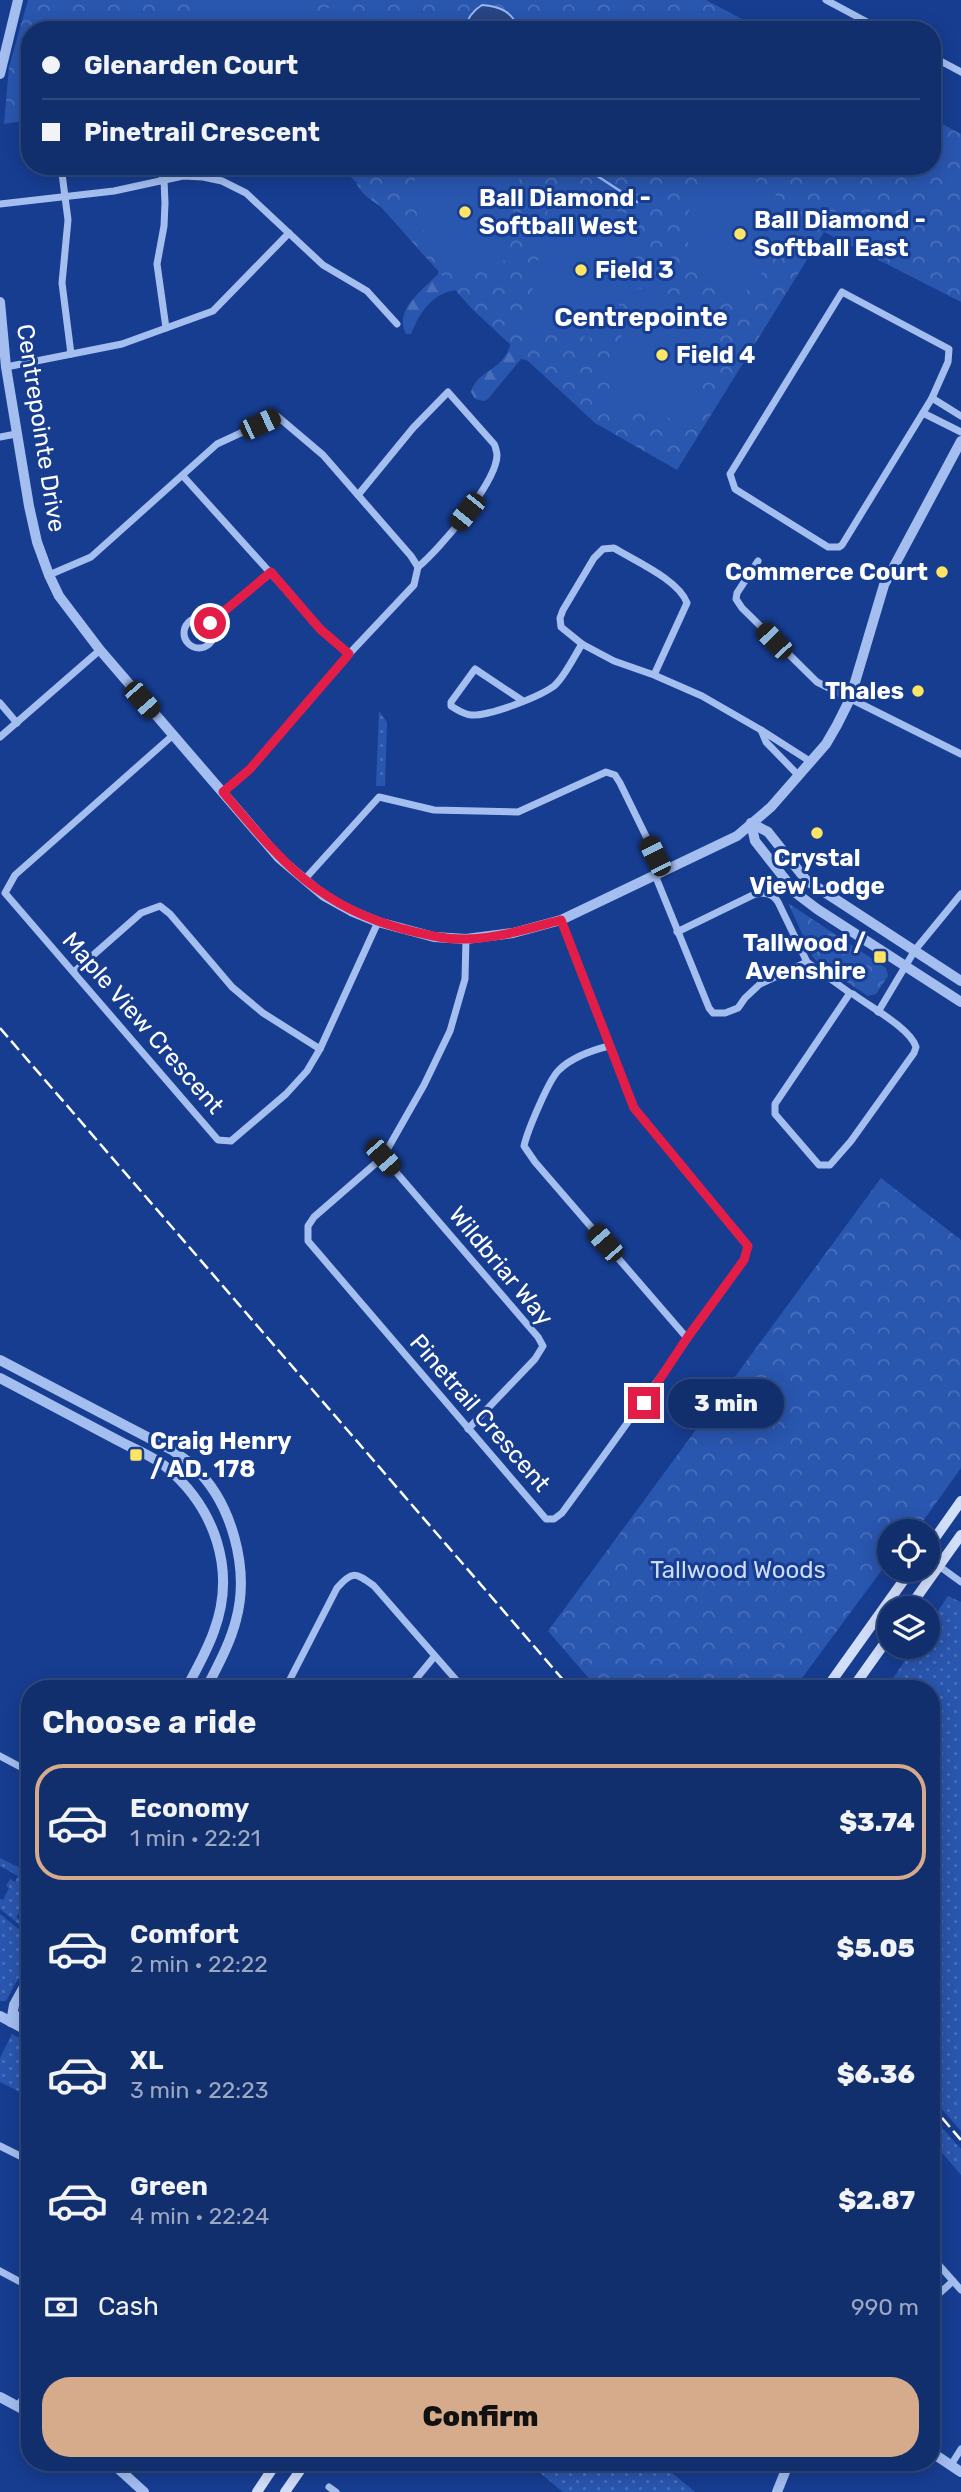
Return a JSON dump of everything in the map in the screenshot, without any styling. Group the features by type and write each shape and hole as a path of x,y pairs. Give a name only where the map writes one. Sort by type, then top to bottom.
{"main road":[{"path":"940,1531 961,1501"},
{"path":"940,1564 961,1535"},
{"path":"832,1680 902,1582"},
{"path":"858,1680 877,1654"},
{"path":"257,2492 271,2471"},
{"path":"285,2492 300,2471"}],"street":[{"path":"0,75 18,0"},
{"path":"826,0 865,21"},
{"path":"941,61 961,72"},
{"path":"63,175 68,220 62,283 71,354"},
{"path":"162,175 164,180 164,226 157,264 166,328"},
{"path":"0,204 114,191 183,176 222,181 246,193 323,265 367,291 397,324"},
{"path":"6,367 122,344 213,311 289,233"},
{"path":"842,292 949,349 948,362 932,398 839,547 828,547 746,497 732,485 730,471 842,292"},
{"name":"Centrepointe Drive","path":"0,302 16,434 37,542 60,596 100,650 279,858 324,896 351,911 378,922 434,937 466,939 513,933 561,920 737,836 771,807 826,744 850,699 884,585 961,441"},
{"path":"223,792 250,769 349,654 414,585 418,567 434,554 467,512 494,468 497,454 494,444 448,391 413,428 358,495"},
{"path":"932,398 961,416"},
{"path":"923,413 961,432"},
{"path":"49,575 91,557 217,444 277,416 323,455 418,567"},
{"path":"0,437 16,434"},
{"path":"183,476 320,629 349,654"},
{"path":"654,675 686,601 673,584 614,548 603,549 594,558 560,618 561,627 582,644 614,661 702,696 811,762"},
{"path":"758,561 737,593 736,599 807,674 850,699 961,754"},
{"path":"210,623 271,572"},
{"path":"202,618 210,623 215,632 212,642 204,648 190,646 184,638 187,623 202,618"},
{"path":"523,701 475,669 451,702 451,706 463,714 472,715 495,712 523,701 556,685 582,644"},
{"path":"0,737 100,650"},
{"path":"0,704 17,723"},
{"path":"761,730 766,742 799,776"},
{"name":"Maple View Crescent","path":"172,736 15,875 5,893 218,1140 231,1141 286,1094 307,1071 320,1049 378,922"},
{"path":"304,880 379,797 434,810 517,812 606,772 615,775 620,783 659,873 677,932 713,1013 725,1013 738,1008 760,984 807,962"},
{"path":"751,823 768,832 806,880 961,981"},
{"path":"751,823 755,841 796,893 961,1002"},
{"path":"677,932 762,892 770,894 778,902 807,962 909,1035 916,1047 836,1161 830,1165 819,1165 775,1114 774,1109 850,993"},
{"path":"878,1012 915,950 961,894"},
{"path":"74,972 141,913 159,906 170,914 232,987 320,1049"},
{"name":"Pinetrail Crescent","path":"466,939 465,979 450,1031 424,1085 383,1157 314,1217 308,1226 308,1241 546,1519 554,1519 562,1513 636,1414 744,1260 748,1246 634,1108 561,920"},
{"path":"609,1046 576,1059 558,1070 528,1130 524,1146 534,1162 687,1338"},
{"name":"Wildbriar Way","path":"383,1157 538,1337 542,1346 534,1359 467,1429"},
{"path":"0,1360 172,1450 194,1466 220,1500 229,1522 240,1568 241,1594 227,1646 210,1680"},
{"path":"0,1378 164,1465 196,1497 210,1520 219,1546 222,1600 215,1630 190,1680"},
{"path":"940,1568 961,1582"},
{"path":"290,1680 337,1588 347,1577 359,1575 373,1586 455,1680"},
{"path":"416,1680 434,1657"},
{"path":"0,1756 21,1767"},
{"path":"11,2022 14,2006 21,1993"},
{"path":"0,2016 21,2027"},
{"path":"11,2022 21,2016"},
{"path":"0,2146 21,2156"},
{"path":"940,2266 961,2290"},
{"path":"0,2271 21,2282"},
{"path":"940,2293 953,2281"},
{"path":"0,2397 21,2408"},
{"path":"18,2406 21,2402"},
{"path":"951,2465 961,2449"},
{"path":"940,2458 961,2472"},
{"path":"119,2471 137,2490"},
{"path":"777,2492 785,2471"}],"green space":[{"path":"28,0 706,0 746,21 22,21"},
{"path":"214,0 304,0 300,21 210,21"},
{"path":"323,7 394,21 320,21"},
{"path":"21,25 21,121 4,124 9,67"},
{"path":"941,123 961,134 961,302 824,232 677,470 595,423 473,310 373,198 349,175 941,175"},
{"name":"Ball Diamond - Softball West","path":"416,175 519,175 501,274 459,266 442,255 425,233 419,220 415,207"},
{"name":"Ball Diamond - Softball East","path":"748,175 801,214 803,222 737,303 703,276 692,258 688,244 691,202 705,176"},
{"path":"359,181 379,185 392,209 419,243 457,276 485,290 524,345 546,367 544,372 530,361 521,359 488,399 475,399 471,392 475,384 504,357 512,337 496,316 484,314 457,290 434,299 418,318 411,334 406,334 403,317 406,309 438,274 439,269 424,256 385,211 362,192 357,184"},
{"name":"Field 3","path":"550,198 636,215 612,342 526,325"},
{"name":"Field 4","path":"631,287 717,304 693,423 608,406"},
{"path":"379,711 387,722 385,786 376,786"},
{"path":"788,903 886,968 888,976 876,994 868,996 818,963"},
{"name":"Tallwood Woods","path":"881,1178 961,1240 961,1468 925,1519 877,1519 877,1576 801,1680 590,1680 548,1631"},
{"path":"948,1596 961,1602 961,2131 940,2107 940,1680 892,1680 906,1659 940,1659 940,1608"},
{"path":"0,1858 21,1868 21,1912 16,1917 21,1921 21,1926 0,1909 0,1899 3,1900 9,1888 6,1886 10,1879 15,1882 18,1876 0,1866"},
{"path":"0,1914 21,1931 21,1974 6,2001 0,2001"},
{"path":"12,2034 21,2038 21,2092 0,2082 0,2058"},
{"path":"940,2125 961,2149 961,2175 940,2150"},
{"path":"538,2471 670,2471 695,2492 563,2492"}],"shaded area":[{"path":"482,5 495,7 505,11 514,21 468,21"}],"waterway":[{"path":"596,175 637,202"}],"railway":[{"path":"0,1028 563,1680"},
{"path":"940,2116 961,2140"}],"place":[{"name":"Ball Diamond - Softball West","path":"465,212"},
{"name":"Ball Diamond - Softball East","path":"740,234"},
{"name":"Field 3","path":"581,270"},
{"name":"Field 4","path":"662,355"},
{"name":"Commerce Court","path":"942,572"},
{"name":"Thales","path":"918,691"},
{"name":"Crystal View Lodge","path":"817,833"},
{"name":"Tallwood / Avenshire","path":"880,957"},
{"name":"Craig Henry / AD. 178","path":"136,1455"}],"district":[{"name":"Centrepointe","path":"641,317"}],"route":[{"path":"210,623 271,572 320,629 349,654 250,769 223,792 279,858 324,896 351,911 378,922 434,937 466,939 513,933 561,920 634,1108 748,1246 744,1260 644,1403"}]}
